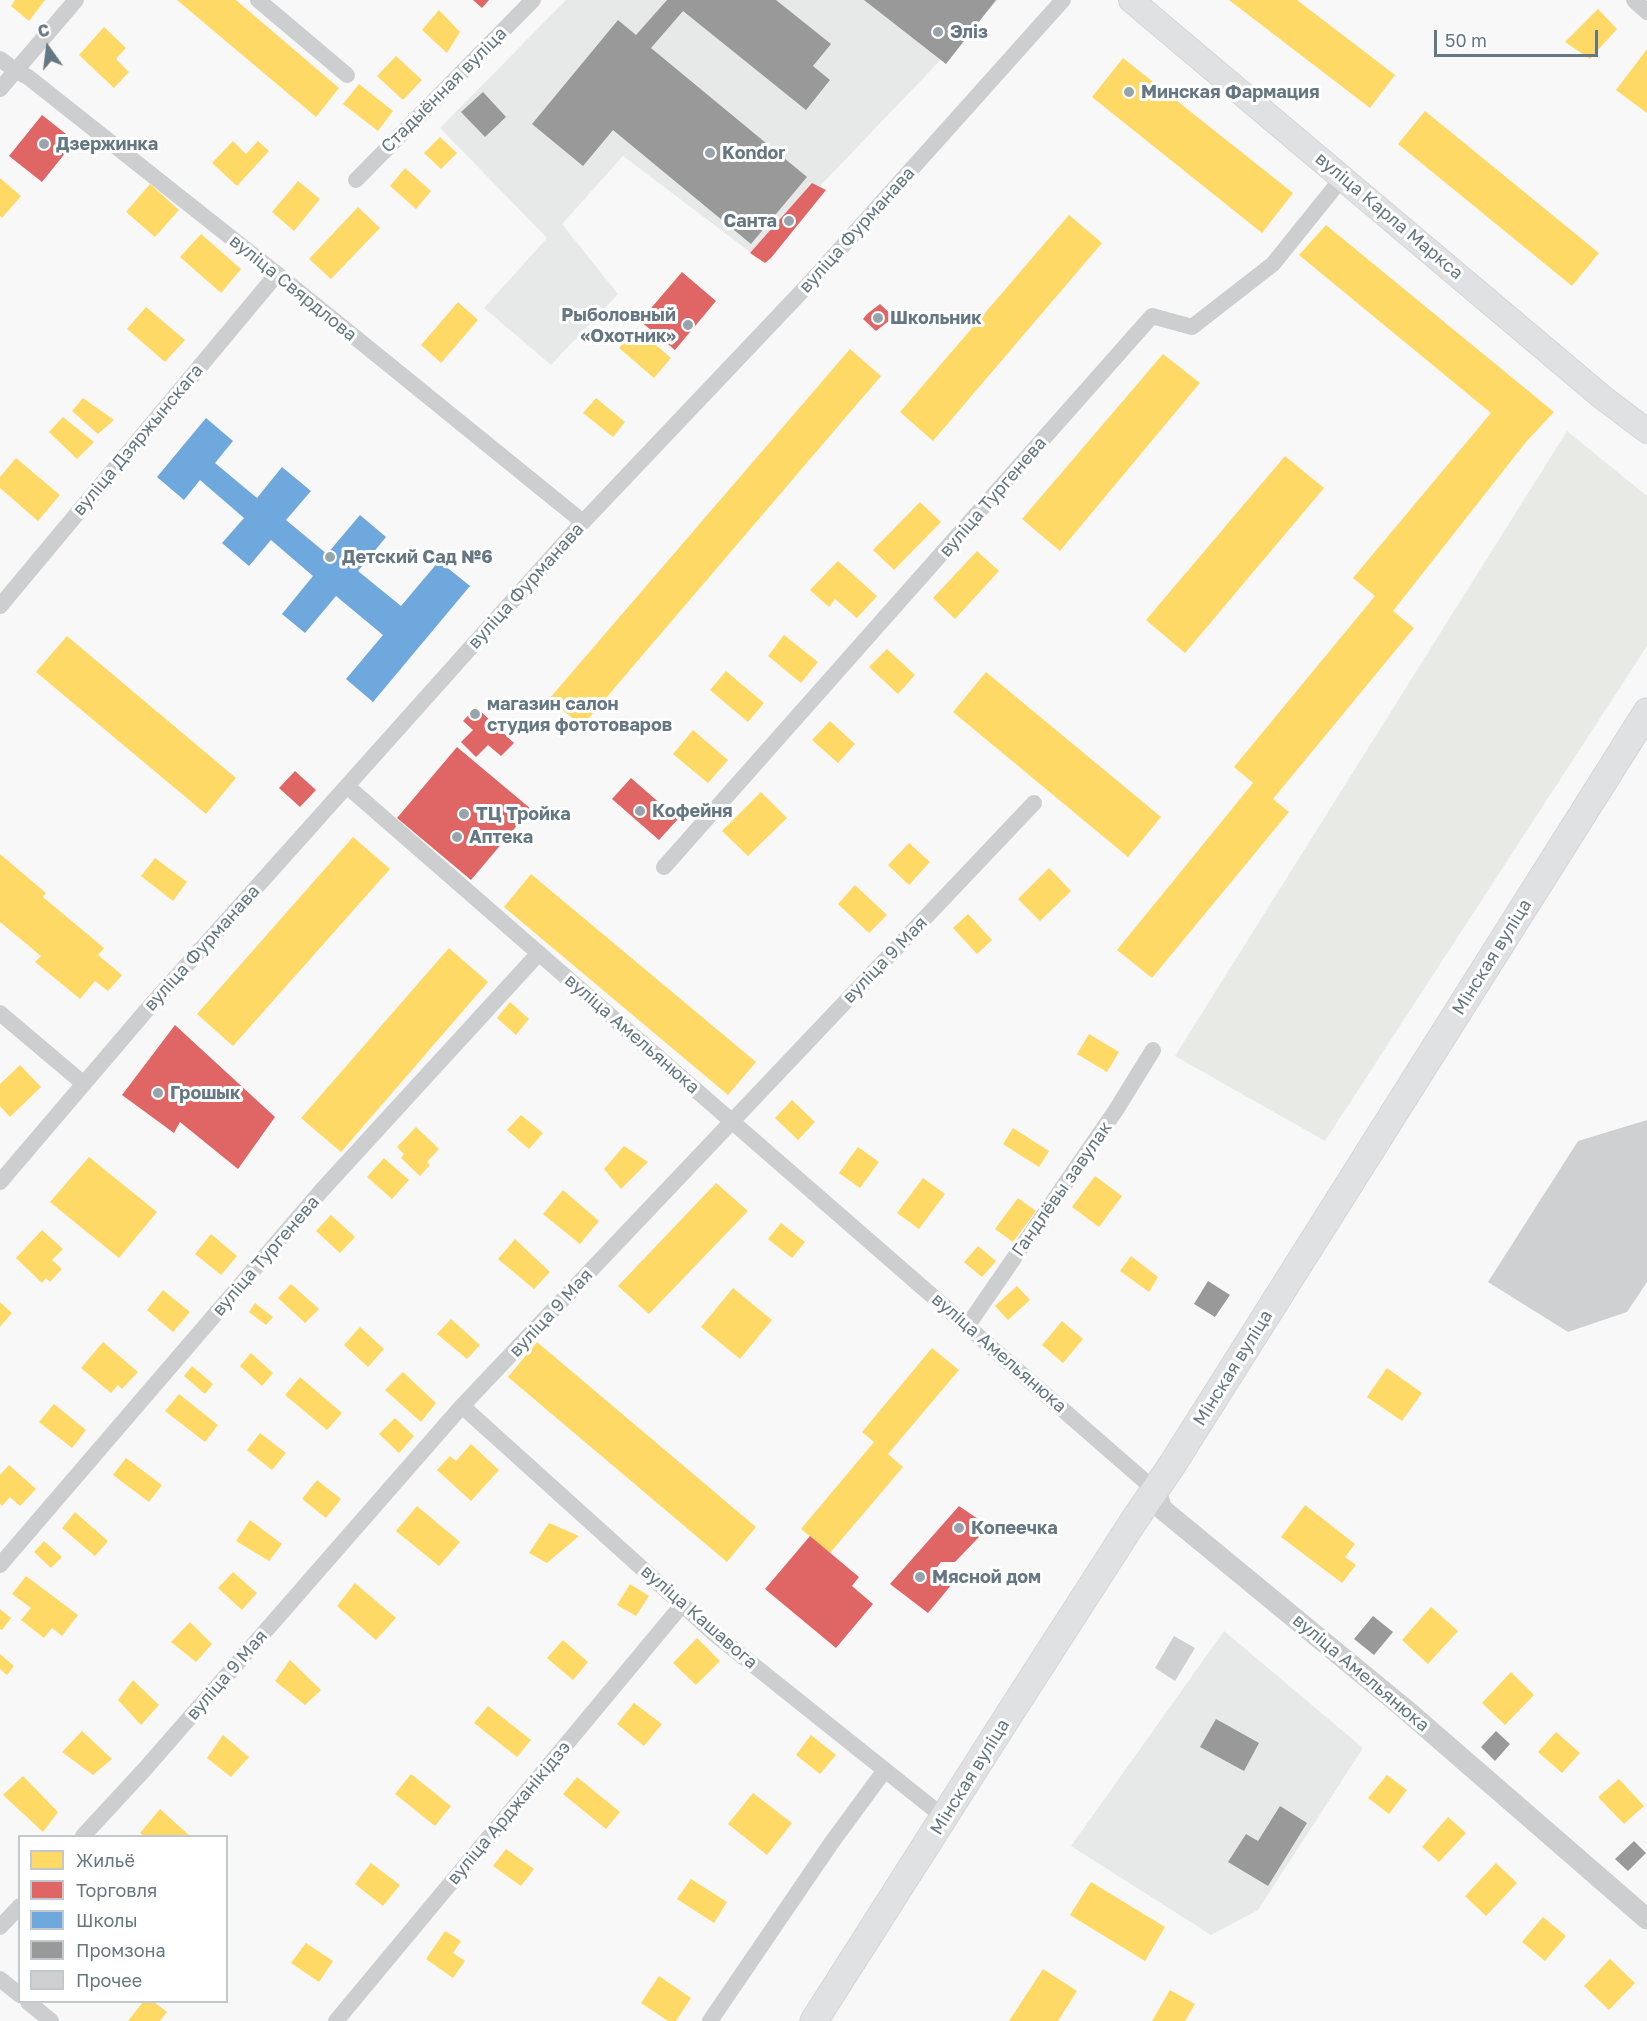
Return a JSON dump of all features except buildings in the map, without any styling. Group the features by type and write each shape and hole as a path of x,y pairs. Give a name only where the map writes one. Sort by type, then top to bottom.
{"main road":[{"name":"вуліца Карла Маркса","path":"1131,0 1602,397 1647,431"},
{"name":"Мінская вуліца","path":"814,2021 1155,1490 1647,712"}],"street":[{"path":"0,89 76,0"},
{"path":"258,0 347,75"},
{"name":"Стадыённая вуліца","path":"356,180 533,0"},
{"name":"вуліца Фурманава","path":"0,1182 151,1005 583,522 806,287 1063,0"},
{"path":"1634,0 1647,12"},
{"name":"вуліца Свярдлова","path":"0,59 28,77 277,274 583,522"},
{"name":"вуліца Тургенева","path":"664,867 1152,316 1192,327 1274,264 1343,177"},
{"name":"вуліца Дзяржынскага","path":"0,606 277,274"},
{"name":"вуліца Амельянюка","path":"348,787 1155,1490 1162,1509 1405,1709 1647,1919"},
{"name":"вуліца 9 Мая","path":"84,1835 152,1761 462,1406 1034,803"},
{"name":"вуліца Тургенева","path":"0,1565 322,1190 539,953"},
{"path":"0,1013 84,1084"},
{"name":"Гандлёвы завулак","path":"968,1325 1116,1110 1153,1050"},
{"name":"вуліца Кашавога","path":"462,1406 717,1636 945,1818"},
{"name":"вуліца Арджанікідзэ","path":"336,2021 681,1605"},
{"path":"710,2021 832,1842 885,1770"},
{"path":"0,1927 18,1908"},
{"path":"0,1979 18,1993"},
{"path":"30,2003 51,2021"}],"shaded area":[{"path":"566,0 998,0 754,255 623,156 562,224 618,294 551,365 484,308 547,238 440,128"},
{"path":"1567,431 1647,496 1647,646 1325,1141 1175,1056"},
{"path":"1224,1631 1363,1748 1258,1910 1211,1935 1071,1846"}],"place":[{"name":"Эліз","path":"938,32"},
{"name":"Минская Фармация","path":"1129,92"},
{"name":"Дзержинка","path":"44,144"},
{"name":"Kondor","path":"710,153"},
{"name":"Санта","path":"789,221"},
{"name":"Школьник","path":"878,318"},
{"name":"Рыболовный «Охотник»","path":"688,325"},
{"name":"Детский Сад №6","path":"330,557"},
{"name":"магазин салон студия фототоваров","path":"475,714"},
{"name":"Кофейня","path":"640,811"},
{"name":"ТЦ Тройка","path":"464,814"},
{"name":"Аптека","path":"457,837"},
{"name":"Грошык","path":"158,1093"},
{"name":"Копеечка","path":"959,1528"},
{"name":"Мясной дом","path":"920,1577"}]}
